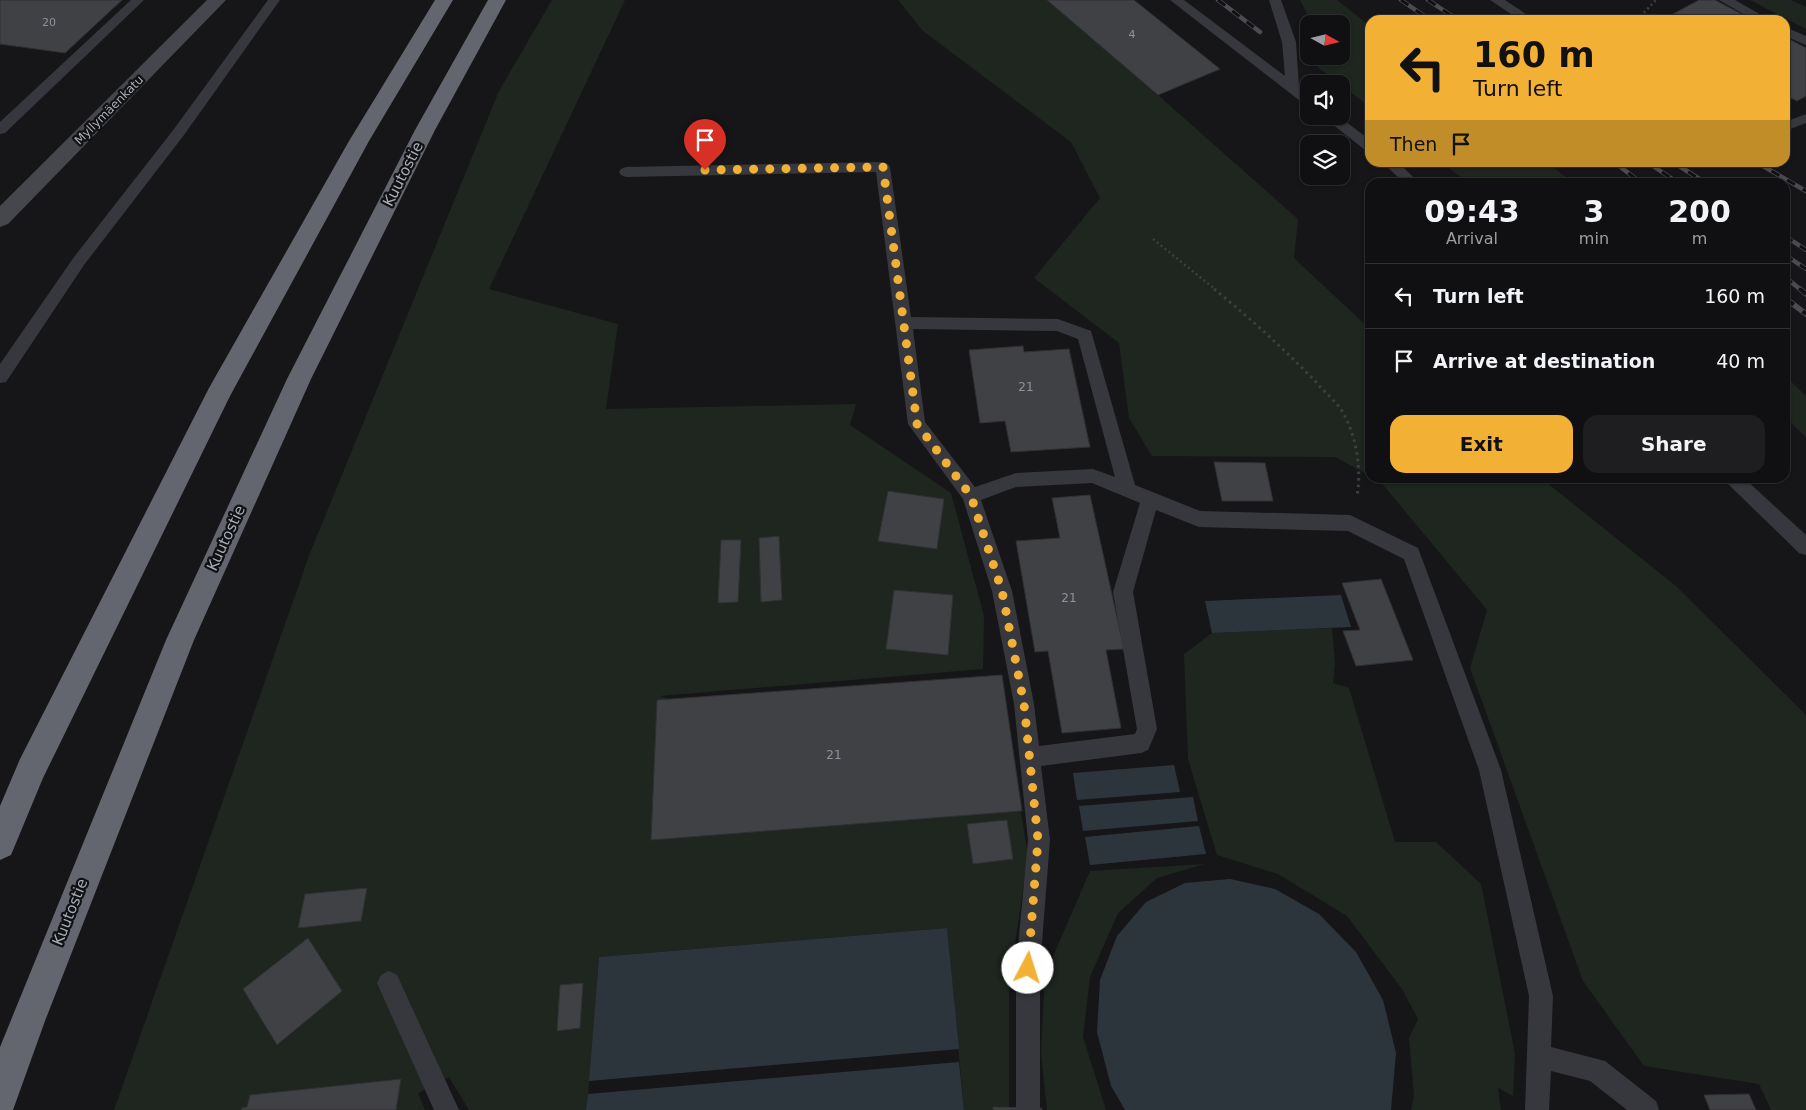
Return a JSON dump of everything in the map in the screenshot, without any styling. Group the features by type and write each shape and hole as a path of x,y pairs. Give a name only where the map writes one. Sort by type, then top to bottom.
{"highway":[{"path":"0,844 31,770 218,395 359,141 444,0"},
{"name":"Kuutostie","path":"0,1097 27,1021 180,640 299,378 425,130 498,0"}],"main road":[{"name":"Myllymäenkatu","path":"0,219 217,0"}],"lane":[{"path":"0,130 138,0"},
{"path":"0,377 79,261 179,132 274,0"},
{"path":"1176,0 1300,94"},
{"path":"1275,0 1289,42 1292,88"},
{"path":"1496,0 1521,15"},
{"path":"1725,0 1754,15"},
{"path":"1790,34 1806,42"},
{"path":"1790,125 1806,118"},
{"path":"1341,125 1365,143"},
{"path":"626,172 883,167 917,424 971,496 1002,591 1024,704 1038,840 1028,968 1028,1110"},
{"path":"1394,167 1407,178"},
{"path":"904,323 1058,324 1085,335 1127,490"},
{"path":"971,496 1016,480 1092,476 1199,519 1350,523 1411,554 1490,770 1540,996 1537,1110"},
{"path":"1738,483 1806,547"},
{"path":"1030,757 1141,743 1147,729 1123,592 1150,499"},
{"path":"389,983 447,1110"},
{"path":"1538,1056 1596,1070 1647,1110"}],"path":[{"path":"1642,15 1656,0"},
{"path":"1152,239 1227,298 1289,354 1342,411 1356,449 1359,488 1350,523"}],"shaded area":[{"path":"552,0 625,0 489,289 618,324 606,409 856,404 850,425 951,493 984,616 983,669 660,696 1006,806 1021,813 1028,855 1009,986 1009,1110 964,1110 947,928 599,957 587,1110 469,1110 449,1077 418,1093 425,1110 114,1110 310,553 499,91"},
{"path":"898,0 1047,0 1298,219 1294,258 1365,324 1365,473 1335,457 1152,456 1129,418 1119,343 1034,278 1100,198 1071,142 923,31"},
{"path":"1300,0 1337,0 1365,22 1365,103 1350,92 1350,75 1328,75 1318,65 1350,65 1350,15 1308,15"},
{"path":"1750,0 1791,0 1806,7 1806,29 1790,21 1790,15 1779,15"},
{"path":"1447,167 1552,167 1568,178 1463,178"},
{"path":"1790,381 1806,396 1806,437 1790,422"},
{"path":"1382,483 1547,483 1676,586 1806,715 1806,1110 1771,1110 1759,1084 1644,1066 1583,981 1470,668 1487,610"},
{"path":"1341,595 1351,627 1212,633 1205,601"},
{"path":"1332,628 1335,663 1333,683 1349,688 1395,842 1436,842 1481,884 1515,1054 1513,1096 1498,1088 1501,1110 1411,1110 1414,1096 1409,1038 1418,1019 1402,989 1347,916 1278,874 1217,855 1188,759 1184,654 1212,633"},
{"path":"1174,765 1180,792 1077,800 1073,773"},
{"path":"1193,797 1198,821 1083,831 1079,806"},
{"path":"1199,826 1206,854 1090,865 1085,837"},
{"path":"1205,864 1157,878 1118,913 1090,977 1083,1037 1106,1110 1047,1110 1041,1053 1045,975 1090,871"},
{"path":"1230,879 1275,889 1319,914 1356,952 1383,1000 1396,1053 1391,1110 1125,1110 1111,1086 1097,1032 1100,980 1117,936 1146,902 1185,883"},
{"path":"947,928 959,1049 589,1081 599,957"},
{"path":"959,1062 964,1110 586,1110 588,1094"}],"building":[{"path":"0,0 122,0 65,53 0,44"},
{"path":"1047,0 1134,0 1220,69 1158,95"},
{"path":"1699,0 1715,0 1744,15 1671,15"},
{"path":"1790,40 1806,48 1806,96 1797,101 1790,98"},
{"path":"1023,346 1024,352 1069,349 1090,447 1011,452 1005,421 980,423 969,350"},
{"path":"1214,462 1265,463 1273,501 1222,501"},
{"path":"888,491 944,499 937,549 878,541"},
{"path":"1090,495 1124,649 1106,650 1121,728 1062,733 1048,651 1035,652 1016,541 1060,538 1052,498"},
{"path":"779,536 782,600 761,602 759,538"},
{"path":"721,540 741,540 738,602 718,603"},
{"path":"1381,579 1413,660 1356,666 1343,631 1360,630 1342,583"},
{"path":"894,590 953,595 948,655 886,649"},
{"path":"1002,675 1022,811 651,840 657,700"},
{"path":"1007,820 1013,859 973,864 967,824"},
{"path":"367,888 361,921 298,928 305,894"},
{"path":"308,938 342,991 277,1045 243,989"},
{"path":"583,983 580,1028 557,1031 560,985"},
{"path":"401,1079 396,1110 241,1110 247,1107 250,1095"},
{"path":"1749,1094 1756,1110 1710,1110 1704,1095"},
{"path":"993,1107 1042,1108 1042,1110 993,1110"}],"railway":[{"path":"1218,0 1260,32"},
{"path":"1401,0 1423,15"},
{"path":"1428,0 1450,15"},
{"path":"1620,167 1635,178"},
{"path":"1654,167 1671,178"},
{"path":"1681,167 1698,178"},
{"path":"1765,167 1784,178"},
{"path":"1790,182 1806,191"},
{"path":"1790,239 1806,250"},
{"path":"1790,258 1806,269"},
{"path":"1790,281 1801,290"},
{"path":"1800,289 1806,294"},
{"path":"1790,302 1806,314"}],"route":[{"path":"705,170 883,167 917,424 971,496 1002,591 1024,704 1038,840 1028,968"}]}
